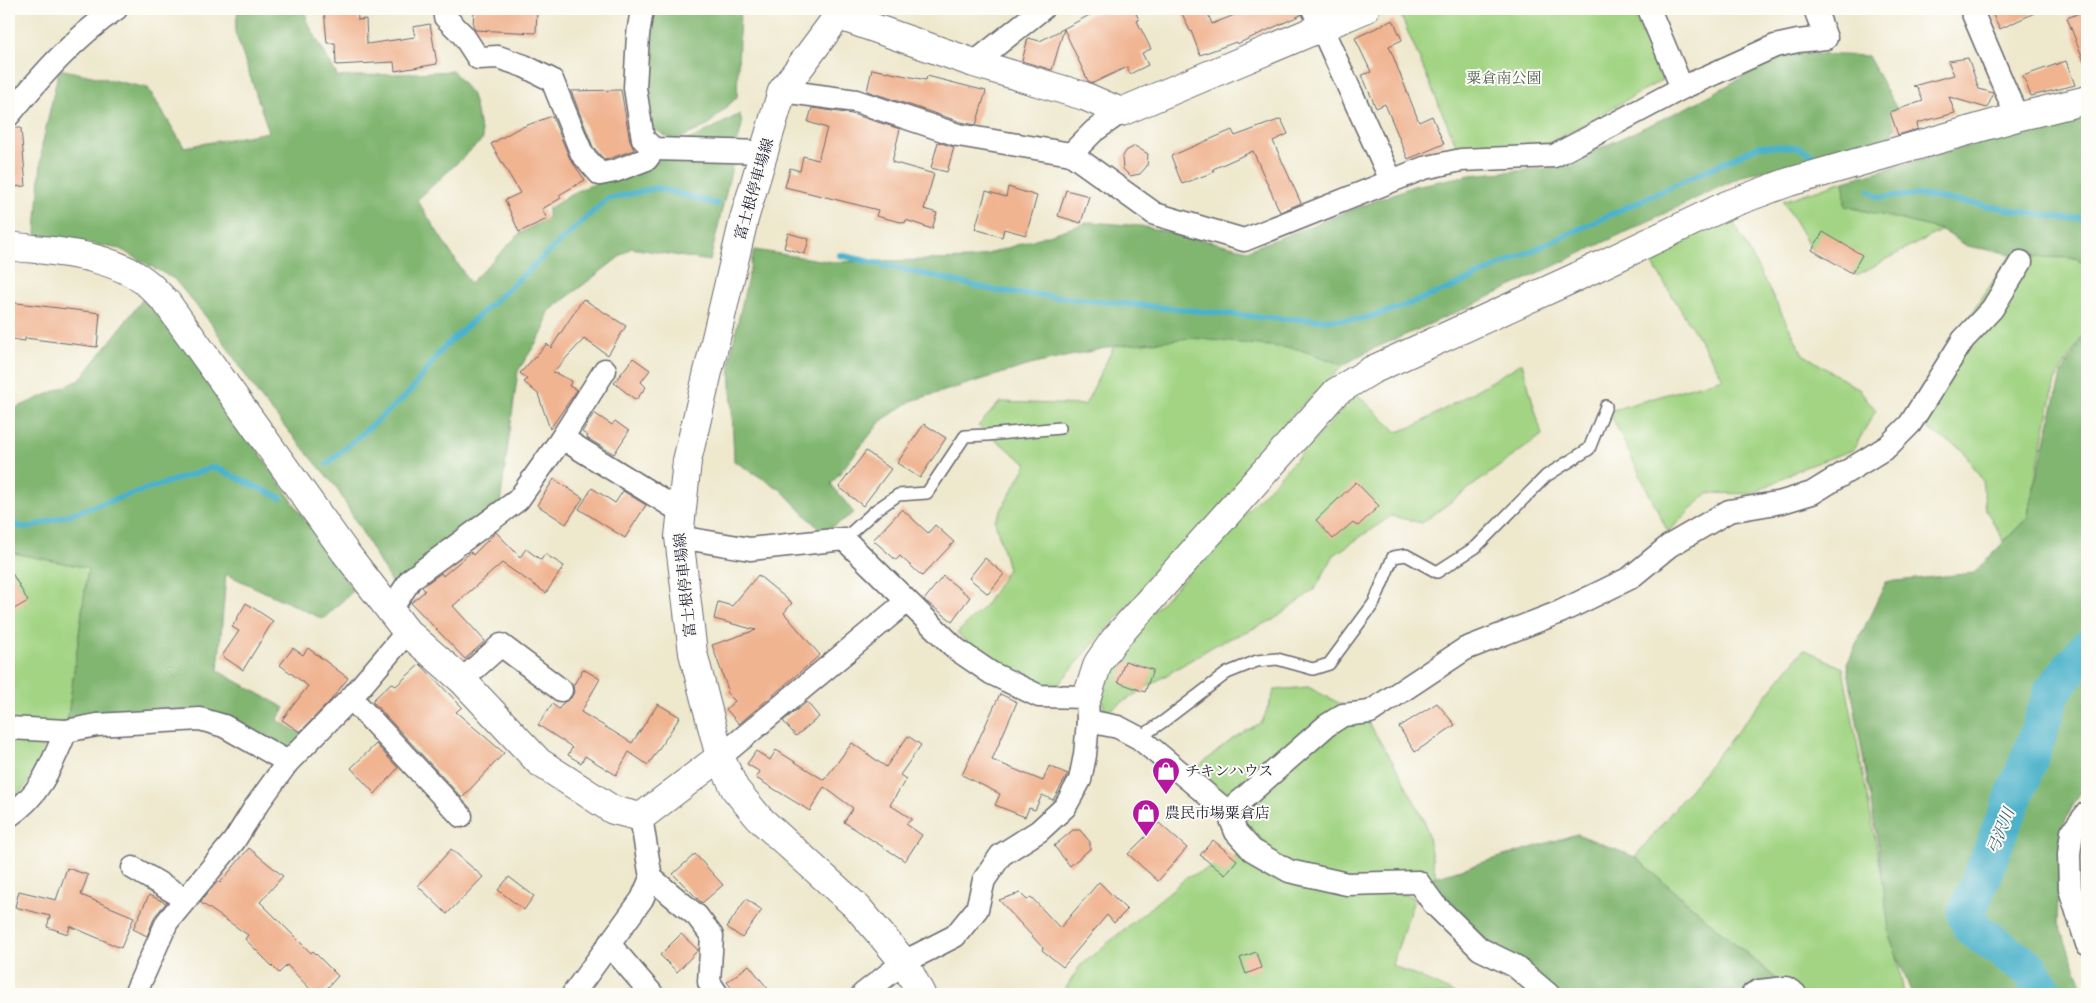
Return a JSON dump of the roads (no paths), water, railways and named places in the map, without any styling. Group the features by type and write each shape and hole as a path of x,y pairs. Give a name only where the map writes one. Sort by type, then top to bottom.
{"street":[{"path":"9,115 50,67 94,25 116,9"},
{"path":"445,9 445,17 463,35 478,58 498,57 524,66 552,80 582,154 600,174 615,171 647,159 654,149"},
{"path":"642,9 638,35 635,88 643,139 654,149 764,152"},
{"path":"974,63 1042,9"},
{"path":"1071,154 1094,131 1121,112 1317,19 1365,9"},
{"path":"1649,9 1682,88"},
{"path":"782,91 856,101 958,135 1071,154 1155,214 1244,240 1424,168 1460,160 1554,156 1682,88 1775,46 1826,38 1814,9"},
{"path":"1971,9 2017,117"},
{"path":"840,12 974,63 1084,96 1121,112"},
{"name":"富士根停車場線","path":"840,12 782,91 744,219 687,461 679,524 692,653 720,756 735,789 759,818 858,908 904,962 921,994"},
{"path":"1317,19 1391,180"},
{"path":"863,994 904,962 955,936 977,909 984,880 1001,855 1039,831 1065,807 1080,780 1085,755 1088,709 1098,663 1114,640 1336,392 1372,370 1570,280 1726,205 1788,182 1900,152 2017,117 2087,100"},
{"path":"9,246 85,257 119,267 147,283 167,303 333,536 407,632 462,680 539,762 612,810 641,817"},
{"path":"1228,812 1326,726 1343,715 1370,712 1466,649 1560,612 1630,578 1669,546 1728,511 1782,502 1812,493 1887,446 1910,424 1963,340 1992,309 2021,262"},
{"path":"391,609 410,579 518,500 562,438 605,370"},
{"path":"562,438 679,524 750,549 844,539 906,602 956,649 991,673 1039,696 1088,709 1139,738 1228,812 1236,832 1252,850 1289,871 1348,884 1418,882 1434,904 1480,948 1515,966 1548,994"},
{"path":"641,817 720,756 906,602"},
{"path":"135,994 167,922 234,841 256,806 288,762 351,698 407,632"},
{"path":"462,680 500,645 561,690"},
{"path":"351,698 461,816"},
{"path":"9,728 66,731 97,725 200,719 224,726 288,762"},
{"path":"9,816 24,806 45,779 66,731"},
{"path":"2087,813 2072,832 2069,854 2070,889 2087,944"},
{"path":"573,994 642,899 651,878 641,817"},
{"path":"133,868 186,899"},
{"path":"651,878 697,916 712,936 709,982 717,994"},
{"path":"2070,889 2087,905"},
{"path":"609,944 652,994"},
{"path":"1753,994 1759,991 1786,988 1795,994"}],"lane":[{"path":"1139,738 1226,673 1257,661 1277,659 1313,669 1329,664 1374,603 1393,557 1406,555 1437,572 1476,547 1546,476 1589,449 1606,406"},
{"path":"844,539 876,510 898,495 927,493 965,436 1060,428"}],"waterway":[{"path":"840,255 998,291 1279,319 1358,320 1398,308 1453,287 1760,146 1796,147 1813,155"},
{"path":"327,464 409,393 444,347 607,199 657,188 717,204"},
{"path":"1869,191 1879,197 1920,195 2068,219 2087,217"},
{"path":"9,524 28,528 214,467 281,498"},
{"name":"弓沢川","path":"2046,994 2030,969 1972,928 1966,915 2033,749 2053,690 2087,648"}],"place":[{"name":"チキンハウス","path":"1166,795"},
{"name":"農民市場粟倉店","path":"1146,837"}],"park label":[{"name":"粟倉南公園","path":"1504,78"}]}
